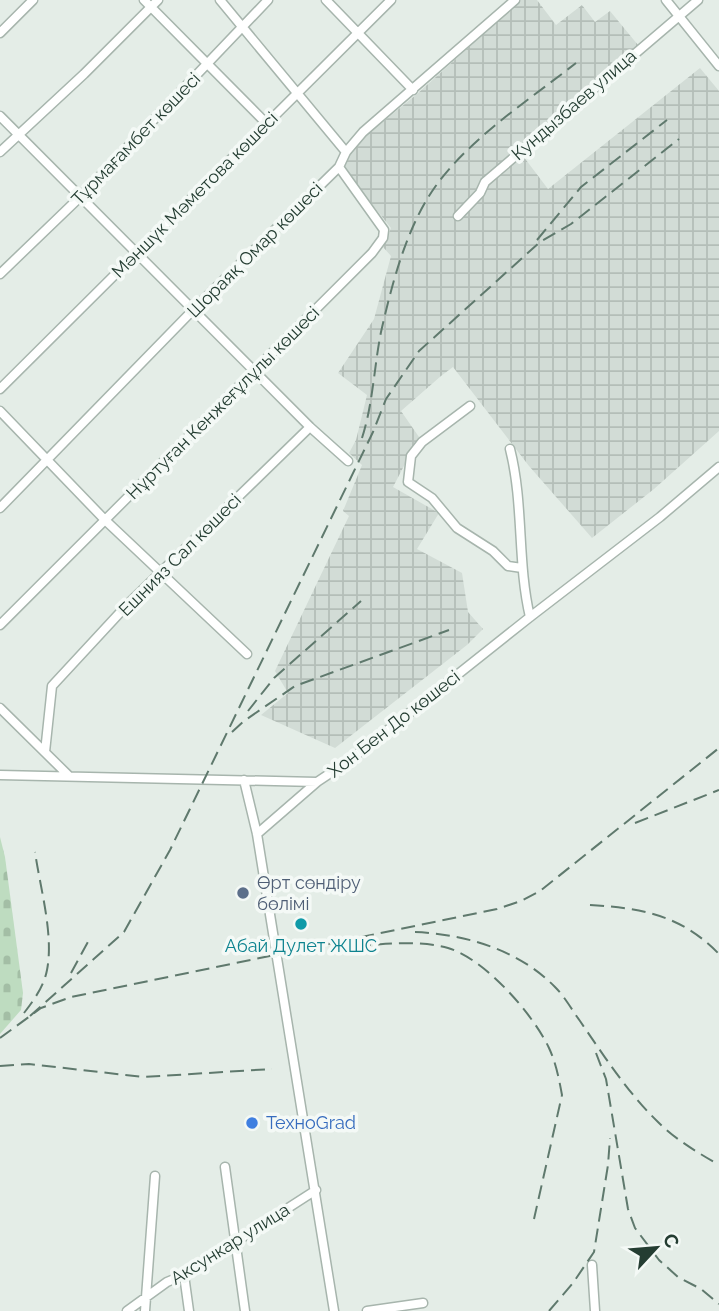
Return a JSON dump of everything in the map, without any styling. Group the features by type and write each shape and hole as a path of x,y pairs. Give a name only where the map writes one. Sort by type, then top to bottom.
{"street":[{"path":"0,33 33,0"},
{"path":"144,0 266,123"},
{"path":"0,152 85,74 158,0"},
{"path":"220,0 346,152"},
{"name":"Тұрмағамбет көшесі","path":"0,274 80,197 268,0"},
{"path":"326,0 413,90"},
{"name":"Мәншүк Мәметова көшесі","path":"0,389 391,0"},
{"name":"Шораяқ Омар көшесі","path":"0,508 194,309 339,167 346,152 363,132 515,0"},
{"path":"666,0 719,66"},
{"name":"Кундызбаев улица","path":"458,216 480,193 485,182 698,0"},
{"path":"0,116 310,427 348,461"},
{"name":"Нұртуған Кенжеғұлұлы көшесі","path":"0,625 372,253 383,238 384,230 339,167"},
{"path":"470,406 416,449 411,456 408,482 432,498 457,528 493,551 508,566 522,568"},
{"path":"0,411 105,520 247,654"},
{"name":"Ешнияз Сал көшесі","path":"45,752 52,686 161,573 310,427"},
{"path":"510,449 516,478 522,568 530,617"},
{"name":"Хон Бен До көшесі","path":"0,775 317,782 350,760 660,517 719,467"},
{"path":"0,708 69,776"},
{"path":"244,779 257,834 334,1311"},
{"path":"257,834 317,782"},
{"path":"225,1167 246,1311"},
{"path":"145,1311 155,1176"},
{"name":"Аксункар улица","path":"127,1311 167,1282 184,1275 316,1190"},
{"path":"592,1265 595,1311"},
{"path":"184,1275 189,1311"},
{"path":"367,1311 423,1303"}],"shaded area":[{"path":"521,0 537,0 556,25 582,5 595,22 610,11 638,45 517,148 548,189 700,68 719,91 719,431 654,489 592,538 529,466 453,367 441,376 401,411 419,437 393,487 439,513 417,549 462,573 468,612 483,629 467,645 335,748 261,715 288,693 275,671 349,516 343,511 362,465 349,453 356,440 367,395 338,373 374,319 391,256 383,247 391,228 343,168 346,152 417,94"}],"green space":[{"path":"0,837 23,993 21,1010 0,1034"}],"railway":[{"path":"362,438 390,295 408,238 425,203 465,152 576,63"},
{"path":"537,240 581,187 667,120"},
{"path":"30,1016 124,932 170,850 373,432 386,399 419,351 540,242 571,224 679,139"},
{"path":"248,711 274,678 361,601"},
{"path":"232,732 295,686 449,630"},
{"path":"0,1038 41,1008 71,997 497,909 521,901 540,891 719,748"},
{"path":"635,823 719,790"},
{"path":"24,1013 44,982 49,956 48,927 35,852"},
{"path":"590,905 627,908 660,916 690,930 719,954"},
{"path":"415,932 453,936 490,946 541,974 562,995 617,1074 647,1111 679,1140 719,1165"},
{"path":"71,973 89,940"},
{"path":"357,946 426,944 462,954 477,963 506,989 542,1034 554,1059 562,1095 534,1219"},
{"path":"596,1053 606,1079 628,1209 635,1228 659,1260 678,1277 701,1289 719,1304"},
{"path":"0,1066 29,1064 143,1077 272,1069"},
{"path":"549,1311 573,1283 594,1252 610,1138"}],"place":[{"name":"Өрт сөндіру бөлімі","path":"243,893"},
{"name":"Абай Дулет ЖШС","path":"301,924"},
{"name":"ТехноGrad","path":"252,1123"}]}
